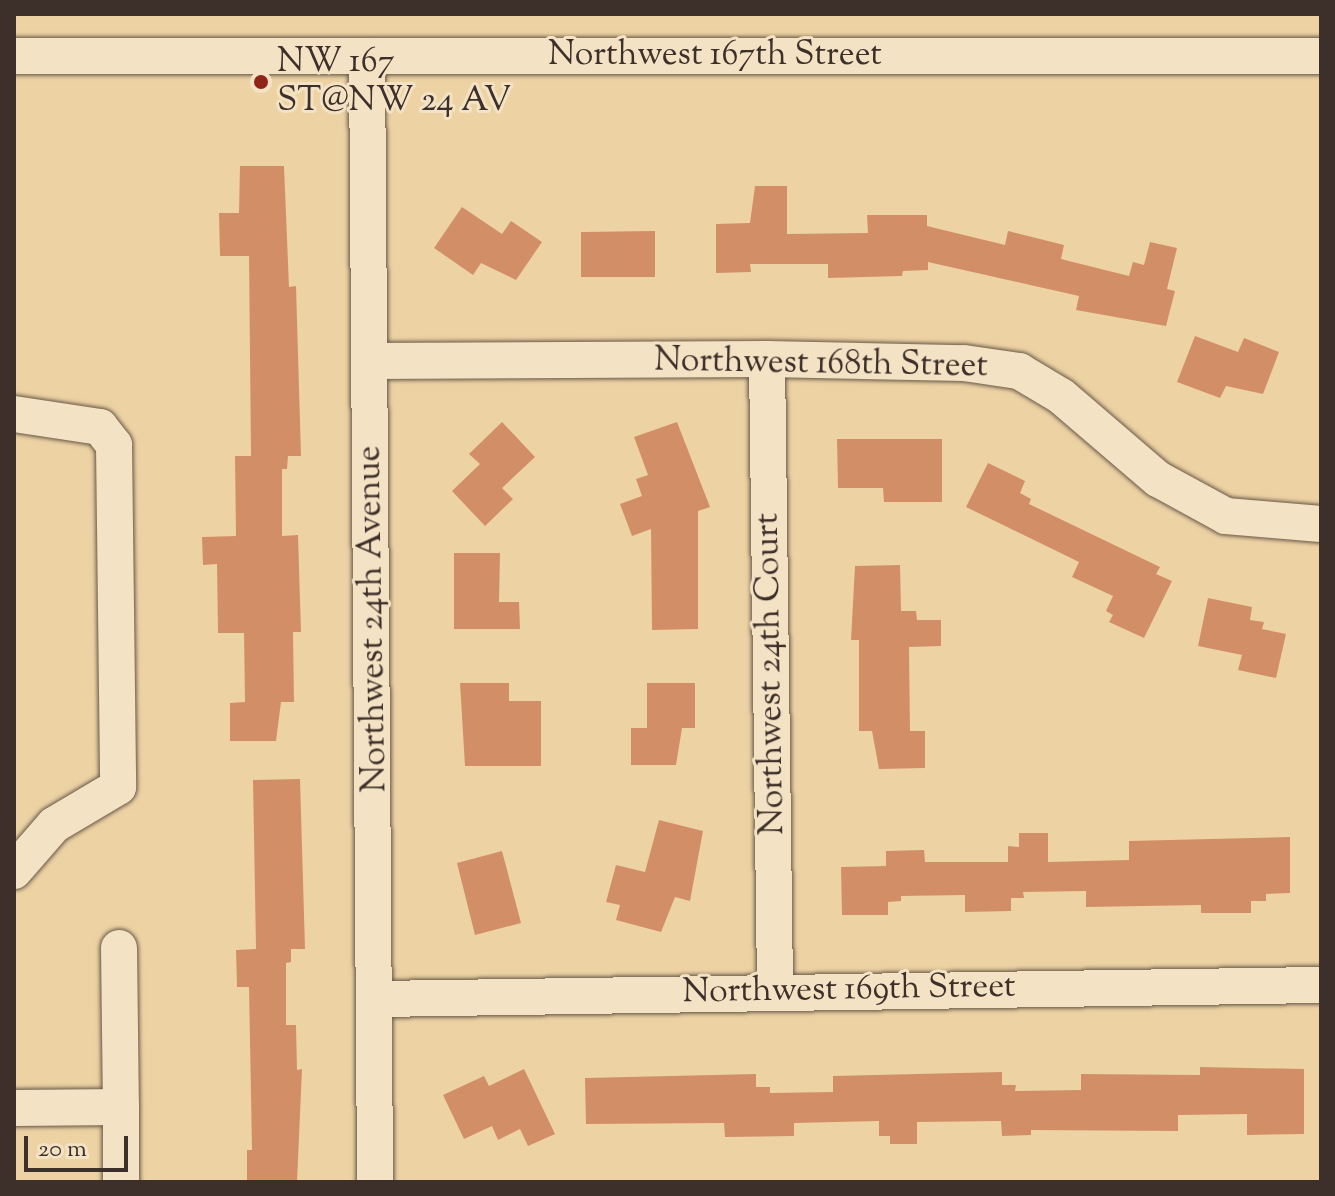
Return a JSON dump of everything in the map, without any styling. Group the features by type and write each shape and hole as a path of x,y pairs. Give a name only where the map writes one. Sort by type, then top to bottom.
{"street":[{"name":"Northwest 167th Street","path":"14,56 1321,56"},
{"name":"Northwest 24th Avenue","path":"367,56 377,999 375,1182"},
{"name":"Northwest 168th Street","path":"370,361 767,359 964,363 1019,371 1061,396 1158,479 1226,516 1321,524"},
{"name":"Northwest 24th Court","path":"767,359 775,990"},
{"path":"14,414 100,427 114,445 118,787 54,825 14,871"},
{"path":"119,948 121,1182"},
{"name":"Northwest 169th Street","path":"377,999 775,990 1321,985"},
{"path":"14,1108 121,1107"}],"building":[{"path":"240,166 284,166 289,287 296,286 301,456 288,456 287,469 282,469 282,536 298,535 301,632 293,632 294,702 281,702 276,741 230,741 230,703 245,702 244,633 218,633 217,564 203,565 202,537 236,536 235,456 251,456 249,256 220,256 219,213 239,213"},
{"path":"755,186 787,186 787,234 868,233 867,215 927,215 927,226 1005,245 1008,231 1064,245 1061,259 1129,276 1133,262 1144,265 1150,242 1177,248 1167,289 1175,291 1166,326 1076,310 1079,296 928,262 928,270 903,271 902,276 828,278 828,264 750,264 751,272 716,273 716,224 750,223"},
{"path":"462,207 502,234 511,221 542,242 516,280 481,263 473,275 434,248"},
{"path":"655,231 655,277 581,277 581,232"},
{"path":"1195,336 1238,352 1244,338 1279,352 1263,394 1226,386 1220,398 1177,382"},
{"path":"502,422 535,457 502,488 513,499 485,526 452,491 480,464 469,454"},
{"path":"677,422 710,507 698,511 698,629 652,630 651,529 632,536 620,504 642,496 636,479 648,475 634,437"},
{"path":"837,439 942,439 942,502 884,502 883,488 838,488"},
{"path":"988,463 1025,481 1020,493 1031,499 1029,504 1160,567 1156,574 1172,581 1144,638 1109,622 1113,615 1106,611 1113,596 1072,577 1079,562 966,507"},
{"path":"454,553 500,553 499,602 519,602 520,629 454,629"},
{"path":"900,565 901,611 916,611 917,620 941,620 941,646 909,647 910,731 925,731 925,768 879,769 872,731 859,731 859,640 851,640 855,566"},
{"path":"1208,598 1252,607 1250,620 1264,622 1262,629 1286,634 1276,678 1238,670 1242,655 1198,646"},
{"path":"460,683 509,683 509,701 541,701 541,766 465,766"},
{"path":"647,683 695,683 695,728 682,728 676,765 631,765 631,728 647,728"},
{"path":"300,779 305,949 291,949 291,962 286,963 286,1025 296,1025 297,1070 302,1069 297,1182 247,1182 247,1150 252,1150 249,987 237,987 236,950 256,949 253,780"},
{"path":"659,820 703,831 690,901 675,897 661,932 616,920 620,905 606,902 616,865 645,872"},
{"path":"1019,833 1048,833 1048,862 1129,860 1129,841 1290,837 1290,893 1266,894 1266,901 1251,901 1251,913 1201,913 1201,905 1086,907 1086,891 1023,892 1024,898 1011,898 1011,911 965,912 965,895 901,896 901,901 888,902 888,915 842,915 841,867 886,866 886,851 924,850 925,862 1008,862 1008,846 1019,847"},
{"path":"502,851 521,923 475,935 457,863"},
{"path":"1200,1067 1304,1069 1304,1134 1247,1135 1247,1114 1178,1115 1178,1131 1031,1130 1031,1135 1002,1136 1001,1121 917,1122 917,1144 890,1144 890,1136 879,1136 879,1121 794,1123 794,1136 725,1137 724,1123 586,1124 585,1078 756,1074 756,1087 770,1087 770,1093 833,1092 833,1076 1002,1072 1002,1085 1016,1085 1015,1091 1081,1090 1081,1074 1200,1075"},
{"path":"524,1069 555,1134 528,1146 520,1129 498,1140 492,1126 464,1139 443,1095 484,1076 489,1086"}],"place":[{"name":"NW 167 ST@NW 24 AV","path":"261,82"}]}
